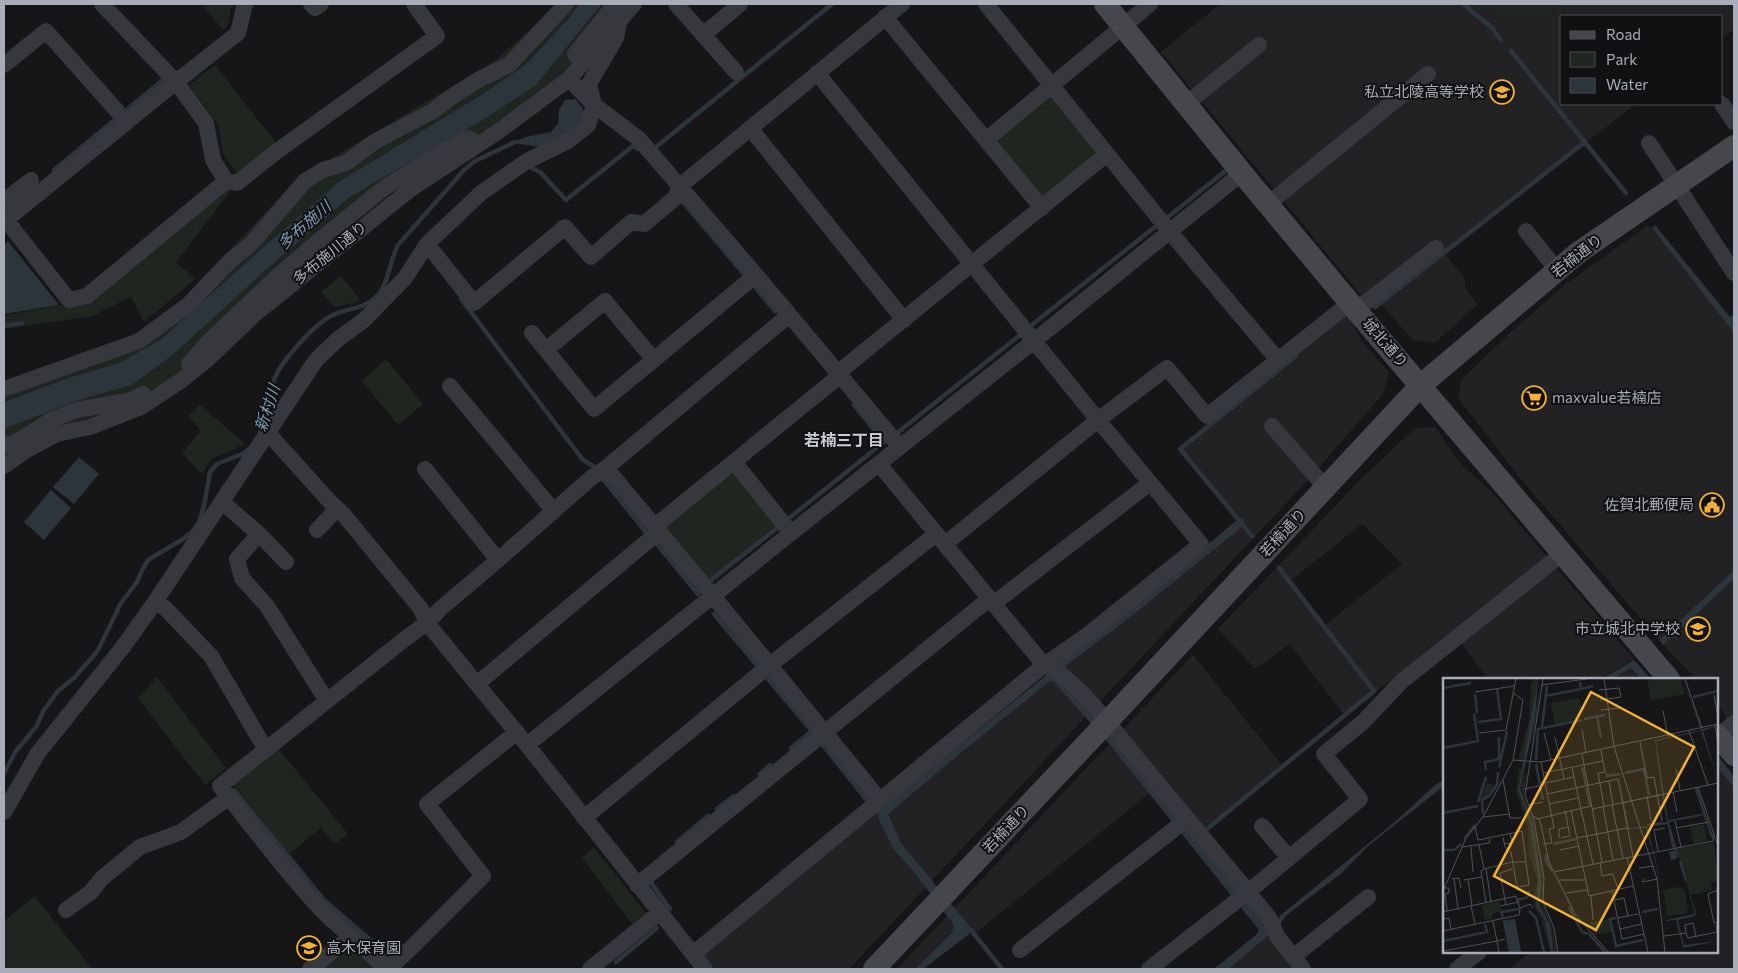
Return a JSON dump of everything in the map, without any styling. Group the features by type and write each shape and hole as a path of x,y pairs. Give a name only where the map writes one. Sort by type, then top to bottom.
{"street":[{"path":"102,4 176,82 206,123 213,160 226,181 237,183 276,152 437,36 414,4"},
{"path":"226,181 87,296 69,300 6,220 238,34 245,4"},
{"path":"311,4 315,8 321,4"},
{"path":"12,382 139,341 188,304 230,261 251,244 279,201 305,181 372,137 430,104 453,96 477,75 509,65 531,33 566,4"},
{"path":"582,64 575,54 615,4"},
{"name":"多布施川通り","path":"4,466 26,450 57,434 90,427 141,407 182,380 208,359 255,314 412,188 479,144 569,79 634,4"},
{"path":"676,4 736,72"},
{"path":"703,35 740,4"},
{"path":"427,244 474,303 565,227 591,257 632,222 644,224 675,198 680,186 902,4"},
{"path":"986,4 1170,232 1278,360"},
{"name":"城北通り","path":"1105,4 1353,306 1668,678"},
{"path":"986,139 1150,4"},
{"path":"885,17 1042,208"},
{"path":"4,812 38,753 123,647 155,602 316,360 337,340 364,320 405,278 427,244 481,193 527,161 568,141 588,125 594,105 589,84 616,38 620,20"},
{"path":"4,66 46,31 118,112"},
{"path":"1186,104 1259,45"},
{"path":"693,954 880,800 1053,669 1086,636 1201,544 817,73"},
{"path":"1268,204 1428,74"},
{"path":"569,79 594,105 638,139 756,275 900,447"},
{"path":"1723,105 1734,122"},
{"path":"750,128 904,320"},
{"path":"4,446 20,440 51,420 76,410 132,400 162,383 189,364 211,339 267,286 384,188 467,138 479,144"},
{"path":"1649,143 1734,273"},
{"name":"若楠通り","path":"874,969 1101,729 1421,385 1579,252 1734,146"},
{"path":"477,684 655,535 660,521 832,382 845,367 1107,154"},
{"path":"789,315 606,468 591,478 440,609 428,624 406,638 220,786 290,875 317,905 386,969 410,949 483,876 427,804 522,739 713,596 1242,173"},
{"path":"4,201 31,180"},
{"path":"1526,232 1557,270"},
{"path":"327,234 338,248"},
{"path":"584,818 770,665 941,539 1167,368 1207,416 1278,360 1353,306 1369,300 1436,248"},
{"path":"532,334 594,409 756,275"},
{"path":"546,350 606,301 654,360"},
{"path":"450,386 554,511"},
{"path":"1272,426 1325,487"},
{"path":"268,433 344,515 421,610 428,624 705,969"},
{"path":"734,462 790,534"},
{"path":"879,464 991,601 1053,669 1072,683 1101,729 1187,819 1270,919 1277,936 1300,958 1368,897"},
{"path":"606,468 880,800"},
{"path":"425,469 498,560"},
{"path":"637,884 991,601 1150,483"},
{"path":"222,502 286,562"},
{"path":"317,530 337,509"},
{"path":"258,534 237,559 242,578 266,606 327,701"},
{"path":"1149,969 1248,892 1360,799 1324,754 1364,722 1402,682 1563,554"},
{"path":"155,602 165,608 210,656 266,750"},
{"path":"1723,731 1734,755"},
{"path":"66,910 91,892 101,879 140,847 181,832 229,797"},
{"path":"1020,950 1187,819"},
{"path":"1262,826 1289,858"},
{"path":"590,969 659,913"},
{"path":"310,969 350,937"},
{"path":"1458,969 1478,953"}],"shaded area":[{"path":"1220,4 1734,4 1734,29 1723,38 1723,15 1560,15 1560,105 1635,105 1444,253 1465,278 1465,288 1478,304 1435,343 1413,340 1380,303 1369,305 1161,52"},
{"path":"1648,225 1734,333 1734,570 1659,640 1519,477 1458,398 1461,380 1513,330 1566,284"},
{"path":"1347,312 1361,340 1389,373 1383,394 1308,480 849,969 712,969 699,954 874,814 887,811 1239,524 1179,447"},
{"path":"1435,427 1462,465 1491,491 1634,659 1603,678 1487,678 1452,632 1345,716 1290,644 1255,669 1218,629 1359,481 1415,428","holes":["1362,524 1402,564 1325,625 1290,581"]},
{"path":"1734,579 1734,733 1718,706 1718,678 1695,678 1663,645"},
{"path":"1193,655 1283,766 1202,830 1162,783 978,931 967,930 919,969 897,969"},
{"path":"1631,668 1640,678 1614,678"},
{"path":"1718,768 1734,788 1734,969 1509,969 1529,953 1718,953"},
{"path":"1269,932 1298,969 1222,969"}],"green space":[{"path":"202,4 232,4 227,27 223,30"},
{"path":"558,4 579,4 568,19 526,64 481,95 340,181 160,340 119,363 65,379 4,402 4,381 140,333 177,305 297,179 496,60"},
{"path":"602,4 626,4 572,68 488,130 400,186 248,309 196,364 123,408 53,429 4,457 4,429 73,402 132,385 174,354 269,267 350,197 486,118 536,85"},
{"path":"1474,4 1559,4 1546,14 1478,9"},
{"path":"215,65 276,143 237,173 224,156 218,125 189,85"},
{"path":"1052,92 1101,152 1041,200 992,140"},
{"path":"222,189 231,190 176,262 195,279 144,322 131,297 92,316 4,329 4,315 65,305"},
{"path":"341,276 361,301 335,307 321,292"},
{"path":"386,359 423,404 398,425 362,381"},
{"path":"200,405 245,444 211,459 202,474 182,453 201,431 188,416"},
{"path":"727,472 737,474 780,528 711,584 666,532 667,523"},
{"path":"157,677 226,768 205,785 138,698"},
{"path":"278,748 348,834 334,844 321,828 289,854 234,785"},
{"path":"594,847 646,913 632,924 582,858"},
{"path":"35,896 92,969 4,969 4,921"},
{"path":"354,949 373,969 322,969 347,950"}],"water":[{"name":"多布施川","path":"579,4 602,4 536,85 486,118 350,197 269,267 174,354 132,385 73,402 4,429 4,402 65,379 119,363 160,340 340,181 481,95 526,64 568,19"},
{"path":"576,99 584,111 582,121 572,131 542,147 511,143 526,137 551,132 558,123 559,110 565,100"},
{"path":"1655,225 1730,317 1734,315 1734,333 1652,228"},
{"path":"8,241 59,305 4,314 4,245"},
{"path":"79,457 99,474 74,504 53,487"},
{"path":"51,490 71,508 44,540 24,522"},
{"path":"1244,518 1243,526 1125,621 1073,660 1057,675 1276,919 1396,821 1435,785 1443,781 1443,787 1368,846 1343,872 1288,914 1280,926 1228,969 1214,969 1257,934 1259,930 1111,746 1054,682 1050,681 888,814 901,843 972,929 968,935 923,969 915,969 952,933 954,925 912,869 895,851 879,820 877,811 1049,673 1056,663 1118,619 1237,520"},
{"path":"1734,570 1734,579 1663,645 1659,640"},
{"path":"1634,660 1650,678 1640,678 1631,668 1614,678 1604,678"},
{"path":"1718,756 1734,776 1734,788 1718,768"}],"waterway":[{"path":"656,147 832,4"},
{"path":"1463,4 1492,28 1501,40"},
{"path":"1511,51 1626,193"},
{"path":"54,170 163,80"},
{"name":"新村川","path":"260,433 276,374 296,347 310,332 336,313 360,307 376,297 384,286 398,245 464,170 475,161 515,142"},
{"path":"1375,307 1585,142"},
{"path":"530,167 540,172 566,200 634,145 637,149"},
{"path":"1168,217 1229,168"},
{"path":"683,202 743,273"},
{"path":"4,211 11,205"},
{"path":"1033,324 1156,226"},
{"path":"755,287 775,311"},
{"path":"461,299 583,460 593,466"},
{"path":"4,326 22,323"},
{"path":"897,433 1020,335"},
{"path":"1252,536 1180,449 1296,356"},
{"path":"788,519 884,442 854,405"},
{"name":"新村川","path":"4,773 16,751 36,727 44,710 58,691 74,678 97,652 121,603 137,582 148,560 183,539 192,532 199,522 210,472 217,464 242,454 250,448"},
{"path":"604,480 645,531"},
{"path":"712,579 776,529"},
{"path":"656,543 698,594"},
{"path":"1207,829 1374,691 1279,568"},
{"path":"714,614 756,664"},
{"path":"768,679 812,731 791,748"},
{"path":"823,745 866,799"},
{"path":"760,774 770,765"},
{"path":"234,790 324,900 377,946 389,960"},
{"path":"717,809 734,796"},
{"path":"677,842 708,816"},
{"path":"652,884 670,909"},
{"path":"616,962 657,928"},
{"path":"965,928 971,930 1002,969"}],"place":[{"name":"私立北陵高等学校","path":"1502,92"},
{"name":"maxvalue若楠店","path":"1534,398"},
{"name":"佐賀北郵便局","path":"1712,505"},
{"name":"市立城北中学校","path":"1698,629"},
{"name":"高木保育園","path":"309,948"}],"district":[{"name":"若楠三丁目","path":"844,440"}]}
